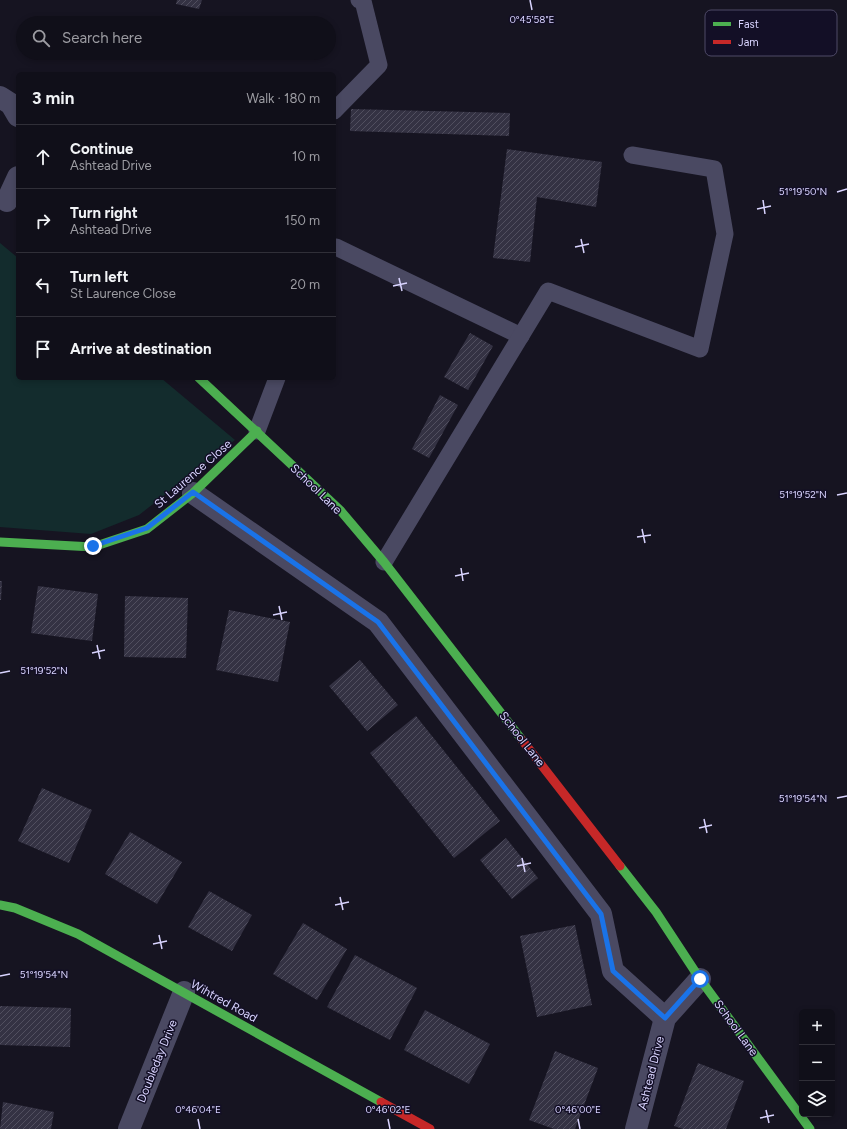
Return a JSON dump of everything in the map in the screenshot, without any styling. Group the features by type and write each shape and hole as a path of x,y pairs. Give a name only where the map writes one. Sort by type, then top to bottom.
{"street":[{"path":"0,97 11,104 16,113"},
{"path":"8,203 16,183"},
{"name":"School Lane","path":"201,380 340,510 384,562 656,912 700,979 810,1129"},
{"name":"St Laurence Close","path":"0,542 93,546 147,528 193,492 257,431"},
{"path":"193,492 378,622 601,914 613,971 665,1018"},
{"name":"Wihtred Road","path":"0,905 15,908 78,934 430,1129"},
{"name":"Ashtead Drive","path":"636,1129 665,1018 700,979"},
{"name":"Doubleday Drive","path":"129,1129 184,992"}],"lane":[{"path":"336,109 378,65 363,1 358,0"},
{"path":"384,562 548,291 700,349 725,234 714,169 632,155"},
{"path":"336,247 521,336"},
{"path":"257,431 276,380"}],"green space":[{"path":"0,243 16,256 16,380 163,380 235,440 139,515 91,534 0,527"}],"building":[{"path":"177,0 202,0 199,9 176,4"},
{"path":"351,109 510,113 509,136 350,131"},
{"path":"507,149 602,162 596,207 537,197 530,262 493,258"},
{"path":"470,333 493,346 468,390 444,377"},
{"path":"440,395 458,405 429,458 412,449"},
{"path":"0,581 2,581 1,600 0,600"},
{"path":"38,586 98,594 92,641 31,633"},
{"path":"125,596 188,598 186,658 124,657"},
{"path":"229,610 290,622 278,682 216,670"},
{"path":"360,660 398,705 367,731 329,686"},
{"path":"416,716 500,821 454,858 370,753"},
{"path":"42,788 92,810 69,863 18,841"},
{"path":"130,832 182,862 157,904 105,874"},
{"path":"506,838 538,878 512,899 480,860"},
{"path":"209,891 252,915 232,951 188,927"},
{"path":"303,923 347,949 317,1000 273,974"},
{"path":"575,925 592,1005 537,1017 520,936"},
{"path":"355,955 417,988 390,1040 327,1007"},
{"path":"0,1006 71,1008 70,1047 0,1045"},
{"path":"425,1010 490,1044 469,1084 404,1050"},
{"path":"555,1051 598,1068 575,1129 554,1129 529,1120"},
{"path":"698,1063 744,1081 726,1129 683,1129 674,1126"},
{"path":"3,1102 54,1112 51,1129 0,1129"}],"traffic: fast":[{"path":"201,380 340,510 384,562 522,740"},
{"path":"0,542 93,547 147,529 193,493 257,431"},
{"path":"620,866 656,912 700,979 810,1129"},
{"path":"0,905 15,908 78,934 381,1102"}],"traffic: jam":[{"path":"522,740 620,866"},
{"path":"381,1102 430,1129"}],"route":[{"path":"93,546 147,528 193,492 378,622 601,914 613,971 665,1018 700,979"}]}
